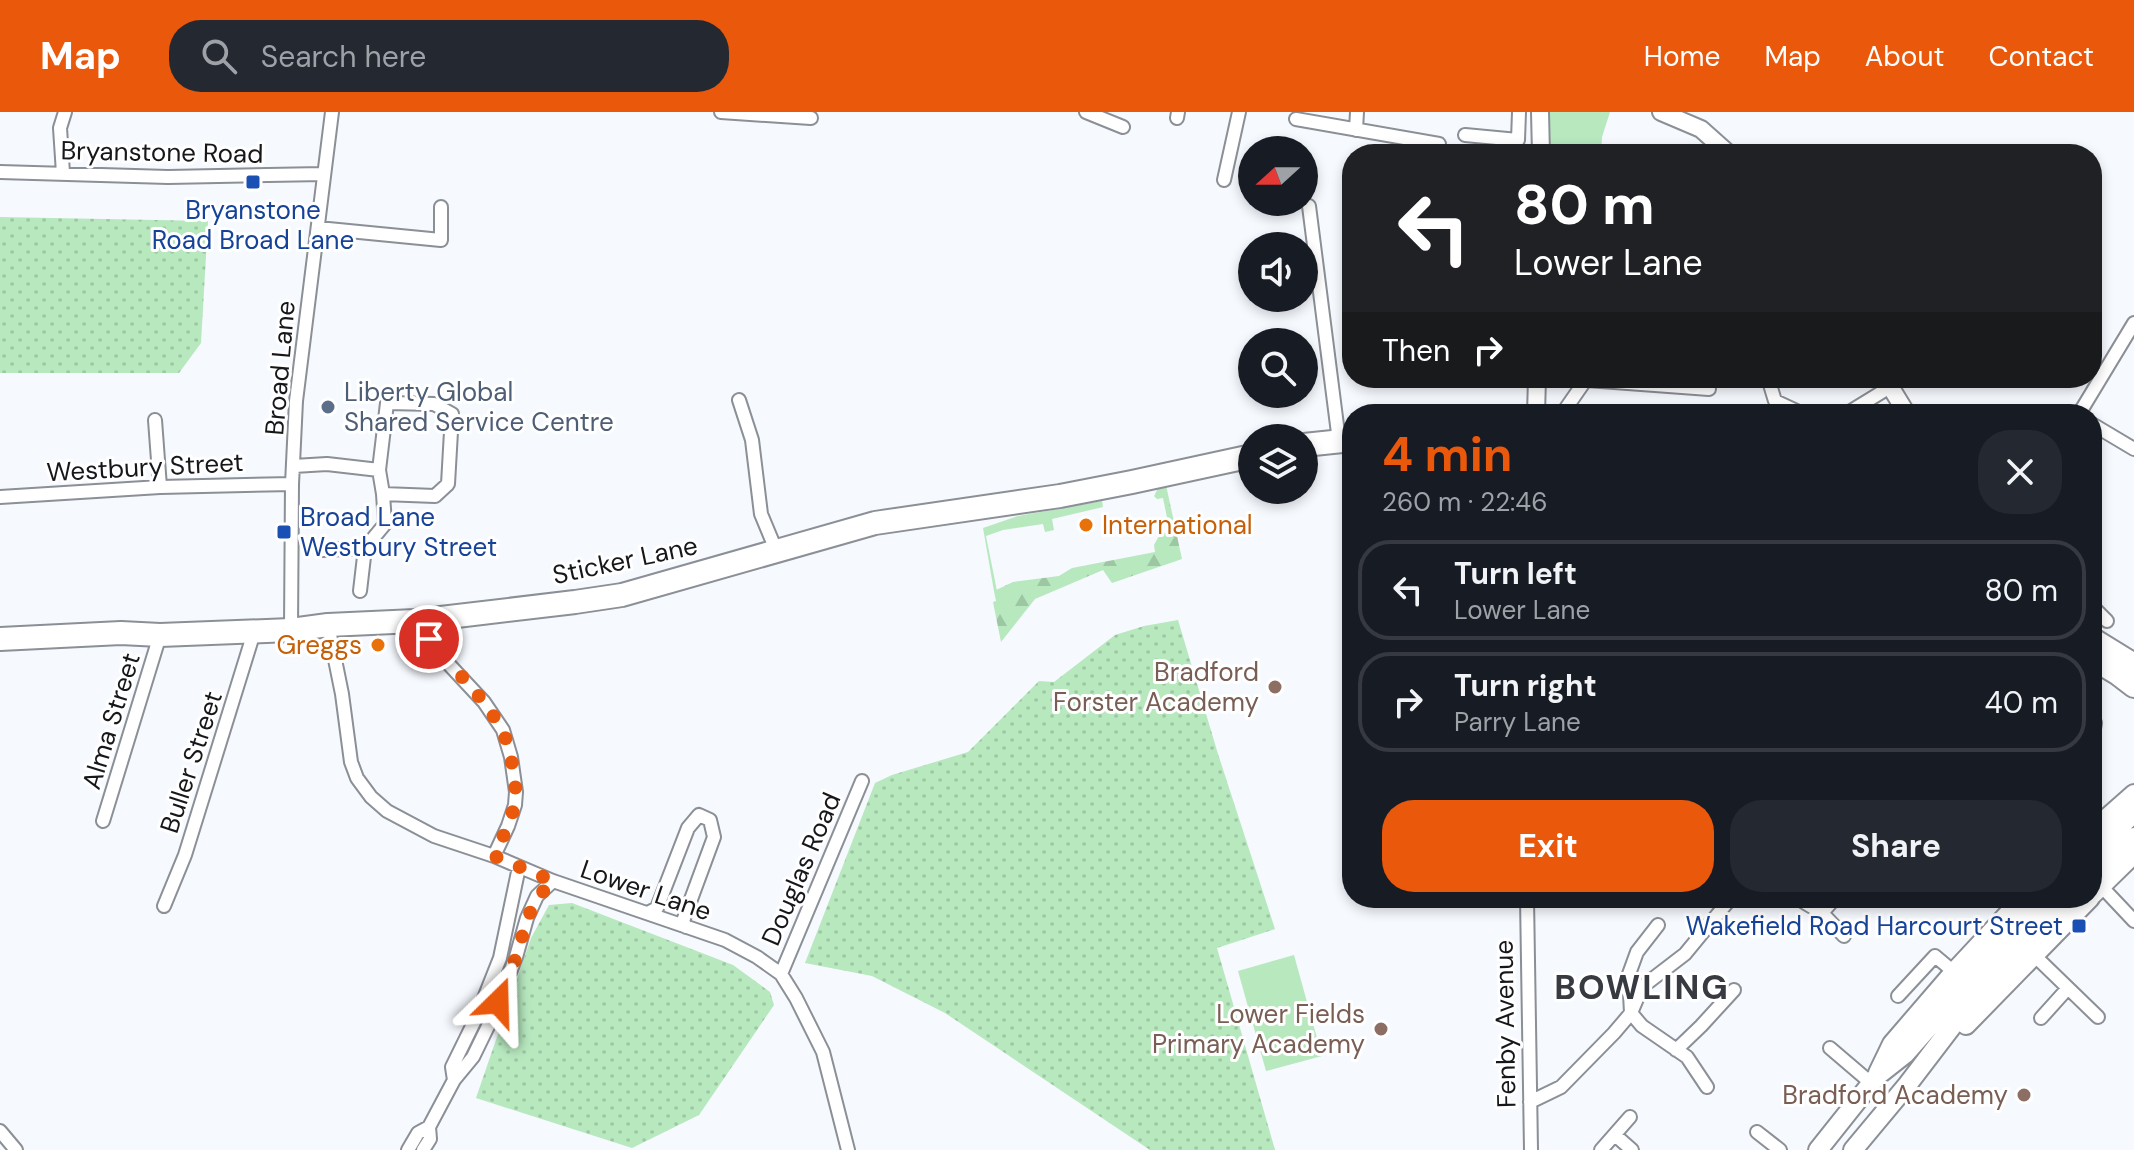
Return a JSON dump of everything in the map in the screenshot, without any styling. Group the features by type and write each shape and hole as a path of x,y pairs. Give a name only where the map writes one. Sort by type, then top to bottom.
{"highway":[{"path":"1318,443 1342,440"},
{"name":"Sticker Lane","path":"0,639 291,630 415,621 622,595 875,523 1060,496 1238,459"},
{"path":"2102,649 2128,675"},
{"path":"2102,663 2128,675"}],"main road":[{"path":"2102,822 2134,794"},
{"path":"2102,843 2134,813"},
{"path":"2102,879 2134,837"},
{"path":"2102,882 2134,854"},
{"path":"1818,1150 1874,1079 1892,1044 2014,908"},
{"path":"1874,1079 1905,1054 2037,908"},
{"path":"1853,1150 1992,974 2058,908"},
{"path":"1908,1084 2077,908"}],"street":[{"path":"63,173 60,128 65,112"},
{"name":"Broad Lane","path":"291,630 296,401 332,112"},
{"path":"721,112 811,118"},
{"path":"1086,112 1123,127"},
{"path":"1224,180 1239,112"},
{"path":"1356,130 1357,112"},
{"path":"1465,135 1518,140 1519,112"},
{"path":"1540,112 1541,144"},
{"path":"1661,112 1701,129 1718,144"},
{"path":"1296,119 1439,144"},
{"name":"Bryanstone Road","path":"0,172 168,177 323,174"},
{"path":"318,228 441,240 441,207"},
{"path":"1311,216 1342,415"},
{"path":"2102,376 2134,323"},
{"path":"1697,388 1709,389"},
{"path":"1771,388 1775,401 1781,404"},
{"path":"1859,404 1880,388"},
{"path":"739,400 752,440 761,514 776,550"},
{"path":"360,591 365,548 385,524 379,470 387,403 434,404 452,414 448,484 435,496 383,494"},
{"path":"155,420 160,487"},
{"path":"2102,430 2134,449"},
{"path":"294,466 327,464 379,470"},
{"name":"Westbury Street","path":"0,497 160,487 292,484"},
{"path":"323,550 365,548"},
{"path":"2102,616 2107,621"},
{"path":"415,621 443,658 484,702 503,730 516,792 508,826 494,856"},
{"name":"Lower Lane","path":"328,625 342,694 347,743 354,770 371,797 387,811 434,836 725,940 781,974 823,1052 848,1150"},
{"name":"Buller Street","path":"164,906 185,855 255,629"},
{"name":"Alma Street","path":"103,821 160,635"},
{"path":"2102,673 2108,676 2128,675"},
{"name":"Douglas Road","path":"781,974 862,781"},
{"path":"648,913 657,908 688,828 699,815 710,820 714,837 683,921 686,927"},
{"path":"454,1080 452,1067 500,958 519,867"},
{"path":"423,1150 430,1139 429,1127 454,1080 473,1057 492,1018 537,896 553,881"},
{"path":"2102,895 2134,921"},
{"name":"Fenby Avenue","path":"1527,908 1531,1150"},
{"path":"1530,1102 1561,1087 1631,1013 1642,987 1685,954 1723,908"},
{"path":"1814,908 1844,936"},
{"path":"1822,913 1826,908"},
{"path":"1658,925 1637,952 1629,974 1631,1013 1642,1026 1687,1057 1707,1087"},
{"path":"2034,955 2098,1017"},
{"path":"1898,996 1935,956 1954,972"},
{"path":"2040,1017 2068,988"},
{"path":"1676,1050 1734,990"},
{"path":"1830,1048 1874,1079"},
{"path":"1601,1150 1630,1117"},
{"path":"408,1150 418,1133 429,1127"},
{"path":"0,1131 16,1150"},
{"path":"1757,1132 1780,1150"},
{"path":"1615,1135 1632,1150"}],"green space":[{"path":"1540,112 1610,112 1602,144 1541,144"},
{"path":"0,217 208,221 201,343 179,373 0,373"},
{"path":"1166,485 1182,559 1112,583 1103,570 1035,599 1001,642 993,602 996,601 994,591 1013,582 1059,576 1072,568 1155,552 1154,545 1160,534 1170,532 1163,498 1154,496"},
{"path":"1102,501 1103,507 1052,519 1054,530 1045,532 1043,524 986,536 997,591 994,591 983,528 1018,516"},
{"path":"1178,620 1275,929 1217,948 1275,1150 1150,1150 945,1013 872,976 805,963 875,783 968,752 1039,681 1054,682 1115,635"},
{"path":"572,903 733,965 770,992 774,1005 699,1115 632,1148 476,1098 531,938 549,905"},
{"path":"1294,955 1322,1056 1266,1071 1238,971"}],"place":[{"name":"Bryanstone Road Broad Lane","path":"253,182"},
{"name":"Liberty Global Shared Service Centre","path":"328,407"},
{"name":"International","path":"1086,525"},
{"name":"Broad Lane Westbury Street","path":"284,532"},
{"name":"Greggs","path":"378,645"},
{"name":"Bradford Forster Academy","path":"1275,687"},
{"name":"Wakefield Road Harcourt Street","path":"2079,926"},
{"name":"Lower Fields Primary Academy","path":"1381,1029"},
{"name":"Bradford Academy","path":"2024,1095"}],"district":[{"name":"BOWLING","path":"1642,987"}],"route":[{"path":"429,639 484,702 503,730 516,792 508,826 494,856 553,881 537,896 527,918 498,1002"}]}
